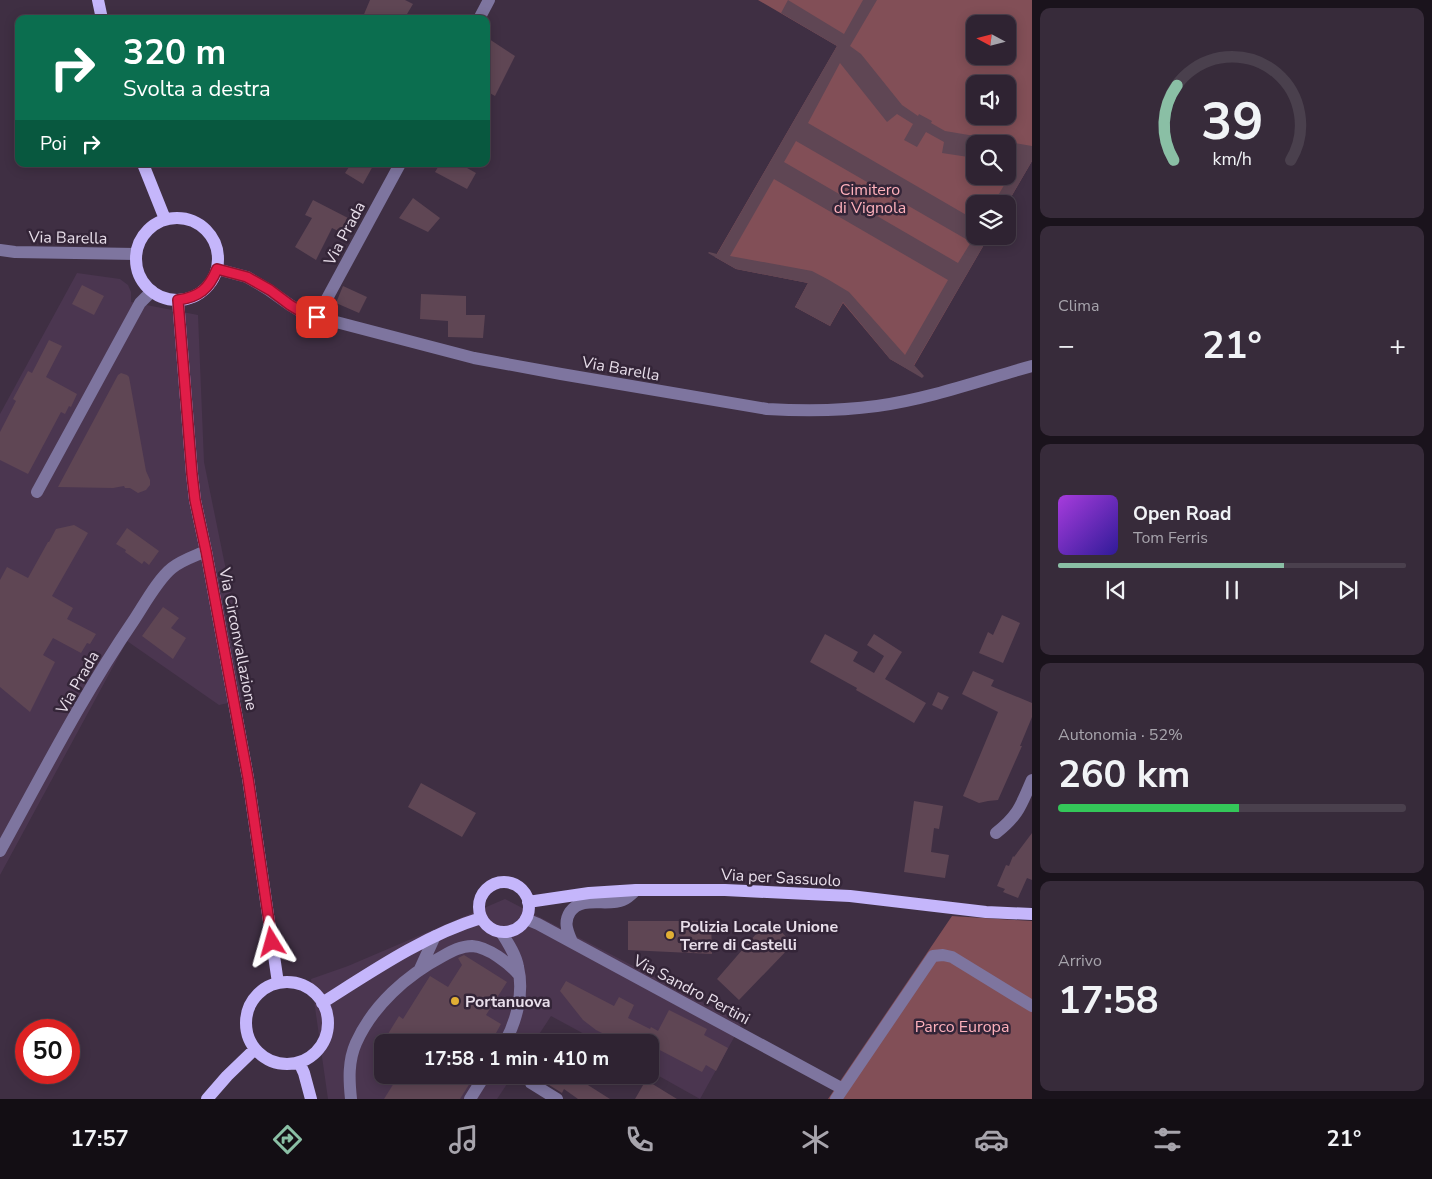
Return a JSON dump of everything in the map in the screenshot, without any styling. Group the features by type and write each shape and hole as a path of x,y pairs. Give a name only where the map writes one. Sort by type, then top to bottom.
{"main road":[{"path":"98,0 101,15"},
{"path":"145,167 165,219"},
{"path":"177,217 190,219 201,224 210,233 216,244 217,269 213,279 207,288 188,298 178,300 164,298 152,291 139,275 136,254 142,236 156,223 165,219 177,217"},
{"name":"Via Circonvallazione","path":"178,300 195,500 248,778 278,983"},
{"path":"496,883 516,885 526,895 528,902 526,919 522,925 509,932 501,932 489,928 481,918 479,904 481,897 490,886 496,883"},
{"name":"Via per Sassuolo","path":"528,902 589,893 636,890 725,890 819,894 899,901 986,912 1032,914"},
{"path":"322,1004 367,974 435,936 456,926 481,918"},
{"path":"278,983 298,984 308,988 322,1004 327,1015 325,1038 319,1049 310,1057 299,1062 280,1064 262,1056 249,1039 246,1028 246,1016 250,1004 266,988 278,983"},
{"path":"207,1099 255,1049"},
{"path":"299,1062 311,1099"}],"street":[{"path":"481,15 489,0"},
{"name":"Via Prada","path":"317,317 398,167"},
{"name":"Via Barella","path":"0,250 136,254"},
{"name":"Via Barella","path":"217,269 247,277 300,311 317,317 474,358 767,409 801,411 878,406 914,399 1032,366"},
{"path":"36,492 140,303 152,291"},
{"name":"Via Prada","path":"0,851 92,687 120,640 162,578 172,568 206,551"},
{"path":"996,832 1009,823 1016,815 1032,780"},
{"path":"572,942 566,925 572,909 588,903 621,901 636,890"},
{"name":"Via Sandro Pertini","path":"526,919 572,942 839,1094"},
{"path":"501,932 511,948 518,966 519,975 519,1002 508,1034"},
{"path":"420,969 435,936"},
{"path":"351,1099 349,1080 351,1060 356,1044 372,1015 399,986 420,969 458,948 474,946 507,962 519,975"},
{"path":"839,1094 933,956 943,955 952,957 1032,1006"},
{"path":"470,1099 479,1084"},
{"path":"533,1084 557,1099"}],"shaded area":[{"path":"77,273 120,279 128,285 131,292 131,302 198,315 204,462 252,698 219,705 127,641 0,875 0,414"},
{"path":"505,899 742,1023 700,1099 659,1076 659,1034 584,1034 551,1016 539,1034 374,1034 374,1084 507,1084 497,1099 328,1099 311,979 348,966"}],"green space":[{"name":"Cimitero di Vignola","path":"758,0 1032,0 1032,161 1012,195 966,195 966,245 984,245 911,371 890,359 843,303 830,326 795,307 808,283 736,269 715,257 837,46"},
{"name":"Parco Europa","path":"952,916 1032,921 1032,1099 828,1099"}],"building":[{"path":"370,0 405,0 413,4 406,15 364,15"},
{"path":"788,0 844,34 863,0 877,0 850,46 861,54 902,105 918,116 919,114 932,121 931,123 945,131 969,135 966,135 966,157 942,153 944,142 926,132 917,147 904,140 913,124 897,114 887,122 840,63 808,123 966,215 966,239 796,141 784,162 958,263 969,245 984,245 914,365 924,376 922,378 890,359 843,302 830,326 795,307 808,283 736,269 708,253 717,254 837,46 781,13","holes":["774,179 948,280 905,355 849,292 829,280 812,271 730,256"]},
{"path":"490,40 515,56 495,96 490,93"},
{"path":"1016,143 1032,146 1032,161 1012,195 998,195 1004,185 1016,185"},
{"path":"349,167 372,167 363,184 345,173"},
{"path":"438,167 465,167 476,173 467,189 435,172"},
{"path":"413,198 440,218 428,232 399,218"},
{"path":"313,200 348,218 342,233 332,228 316,260 295,247 312,218 305,215"},
{"path":"82,285 104,296 94,315 72,304"},
{"path":"343,286 367,297 359,313 336,303"},
{"path":"421,294 466,296 466,315 485,315 483,338 448,337 448,321 420,319"},
{"path":"49,340 62,346 46,377 77,394 71,407 69,406 65,414 61,412 28,474 0,460 0,432 16,401 13,399 28,371 32,373"},
{"path":"121,373 129,377 150,485 146,490 138,493 124,486 113,488 58,487 118,375"},
{"path":"74,525 88,533 52,596 73,608 67,619 96,634 81,653 53,638 43,655 55,662 30,712 0,687 0,580 7,567 28,578 56,529"},
{"path":"127,528 159,551 149,565 144,561 142,564 116,544"},
{"path":"163,607 179,618 171,628 186,638 173,659 142,636"},
{"path":"1002,615 1020,623 1003,663 979,653 988,632 993,635"},
{"path":"825,634 858,652 853,661 874,673 884,656 867,645 874,634 902,652 885,679 926,703 914,723 810,662"},
{"path":"973,671 994,680 991,686 1032,703 1032,717 1020,746 1022,746 998,800 979,803 963,796 998,712 962,694"},
{"path":"938,692 949,697 942,710 932,705"},
{"path":"421,783 476,813 462,837 408,807"},
{"path":"914,801 943,806 939,829 934,828 931,852 949,855 945,878 904,872"},
{"path":"1032,833 1032,880 1027,878 1018,898 1003,892 1005,889 997,886 1006,865 1009,866 1013,856"},
{"path":"769,919 793,944 739,1000 717,979"},
{"name":"Polizia Locale Unione Terre di Castelli","path":"628,921 711,921 712,954 628,950"},
{"name":"Portanuova","path":"464,955 507,982 486,1015 501,1024 495,1034 388,1034 399,1016 403,1019 430,976 448,987 462,965 458,958"},
{"path":"566,981 614,1006 619,997 634,1005 628,1018 658,1031 669,1010 707,1029 704,1035 728,1048 716,1071 706,1065 702,1072 659,1050 659,1034 604,1034 596,1030 583,1020 560,991"},
{"path":"393,1084 469,1084 460,1099 384,1099"},
{"path":"548,1084 586,1084 610,1099 578,1099 564,1089 562,1093"},
{"path":"644,1084 653,1084 677,1099 635,1099"}],"place":[{"name":"Polizia Locale Unione Terre di Castelli","path":"670,935"},
{"name":"Portanuova","path":"455,1001"}],"route":[{"path":"272,942 248,778 195,500 178,300 198,294 207,288 217,269 256,281 300,311 317,317"}]}
